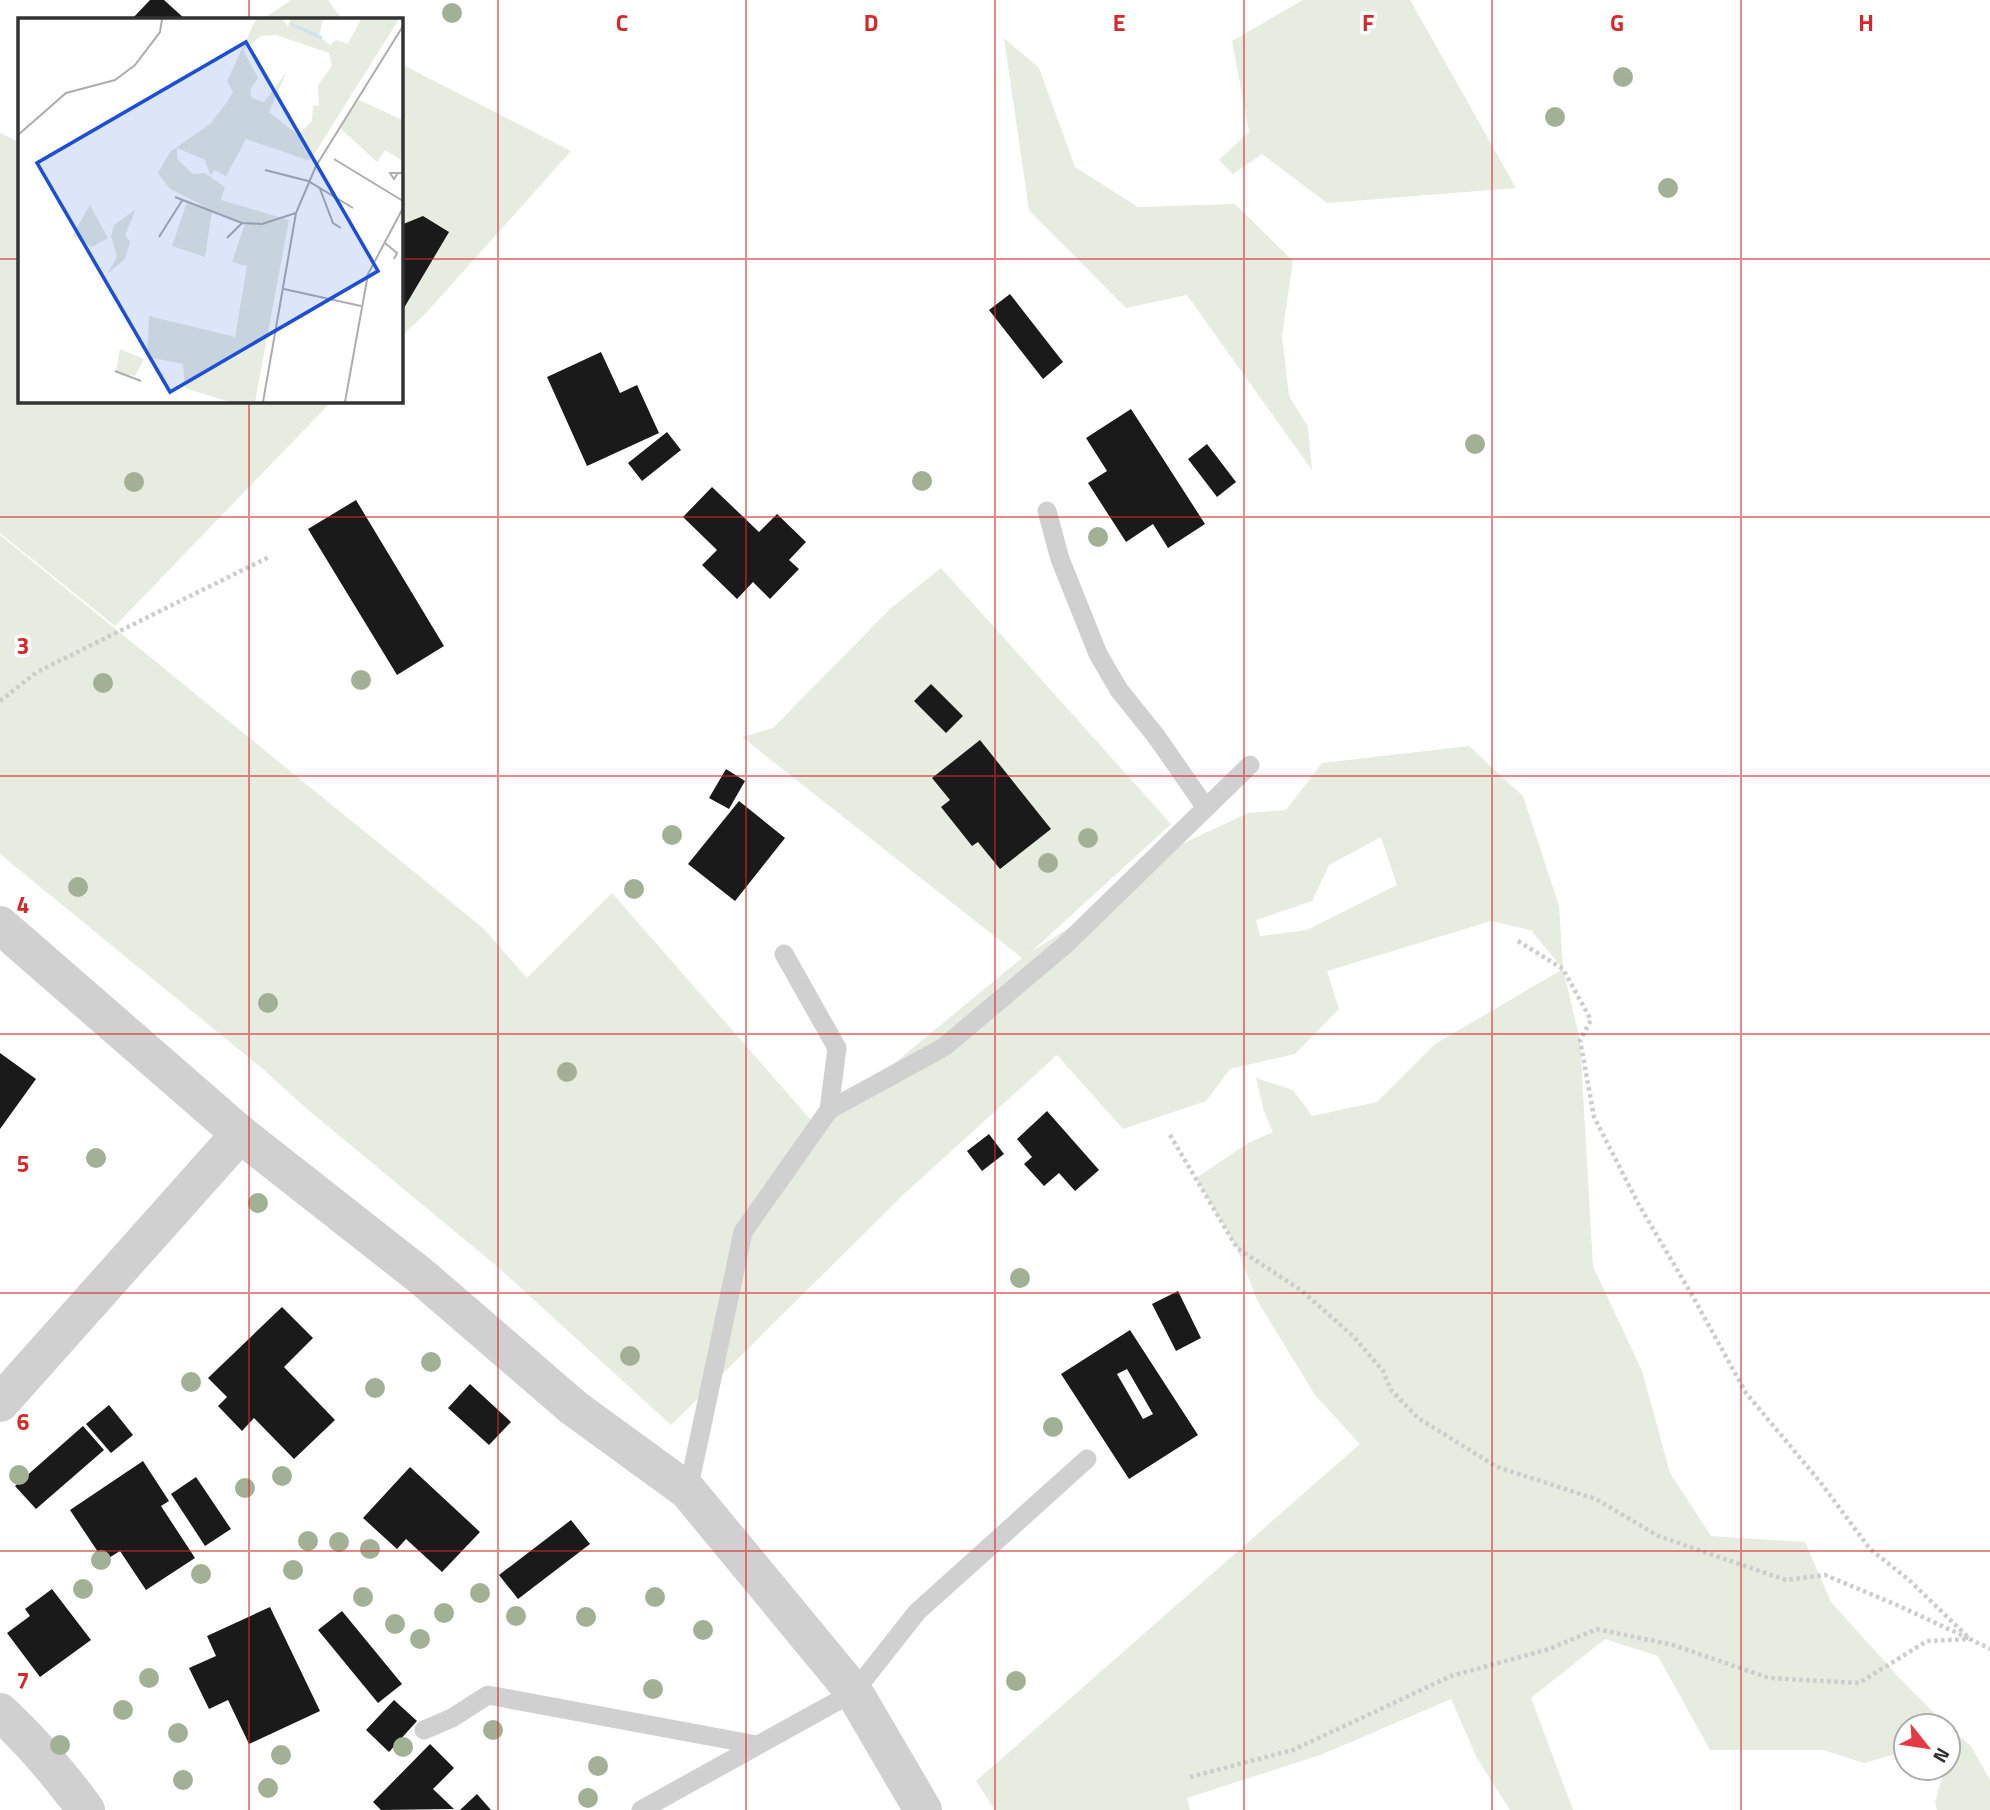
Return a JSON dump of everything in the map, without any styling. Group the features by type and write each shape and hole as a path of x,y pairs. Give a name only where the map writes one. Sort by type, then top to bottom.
{"street":[{"path":"0,925 240,1134 422,1277 574,1408 688,1490 854,1692 923,1810"},
{"path":"0,1403 240,1134"},
{"path":"0,1712 60,1774 86,1810"}],"lane":[{"path":"1047,511 1060,559 1098,653 1119,691 1156,736 1206,808"},
{"path":"688,1490 743,1232 829,1110 944,1047 1065,945 1250,765"},
{"path":"785,954 836,1048 829,1110"},
{"path":"641,1810 854,1692 917,1612 1087,1459"},
{"path":"424,1730 452,1718 488,1695 757,1745"}],"path":[{"path":"0,701 37,672 271,556"},
{"path":"1518,941 1563,969 1591,1020 1580,1040 1594,1117 1639,1205 1746,1393 1821,1483 1870,1549 1909,1580 1969,1639"},
{"path":"1170,1135 1237,1248 1302,1291 1354,1337 1383,1371 1391,1390 1418,1418 1497,1468 1596,1499 1657,1536 1786,1580 1825,1575 1990,1648"},
{"path":"1191,1777 1293,1750 1451,1676 1549,1649 1597,1629 1673,1645 1769,1678 1859,1683 1927,1641 1969,1639"}],"shaded area":[{"path":"291,0 328,0 341,18 264,18"},
{"path":"1303,0 1410,0 1516,188 1327,203 1262,154 1233,174 1219,160 1249,132 1232,41"},
{"path":"1004,38 1039,68 1075,167 1138,207 1235,204 1293,261 1282,336 1289,396 1308,427 1312,470 1187,295 1126,308 1029,210"},
{"path":"402,65 571,151 426,313 402,336"},
{"path":"0,133 18,142 18,402 331,402 115,626 0,533"},
{"path":"0,535 483,928 527,978 612,893 817,1127 1022,958 742,737 773,728 890,609 941,568 1171,824 1031,952 1145,880 1167,851 1248,813 1286,810 1322,763 1469,746 1523,796 1559,906 1563,969 1531,930 1491,921 1327,971 1339,1009 1295,1054 1230,1069 1206,1101 1123,1129 1057,1055 904,1194 671,1425 499,1268 307,1109 264,1070 0,854","holes":["1381,837 1397,885 1307,930 1260,936 1256,920 1312,901 1329,865"]},
{"path":"1563,969 1580,1040 1593,1266 1642,1371 1670,1473 1711,1536 1805,1542 1831,1602 1933,1712 1892,1712 1892,1755 1864,1763 1824,1750 1710,1750 1658,1656 1605,1639 1531,1698 1573,1810 1510,1810 1477,1758 1451,1699 1323,1754 1187,1798 1190,1810 995,1810 976,1781 1360,1444 1315,1395 1257,1300 1237,1248 1196,1178 1248,1143 1273,1132 1264,1111 1256,1078 1293,1090 1312,1116 1377,1102 1435,1044"},
{"path":"1962,1739 1971,1746 1990,1780 1990,1810 1937,1810 1935,1802 1941,1782 1962,1782"}],"building":[{"path":"150,0 164,0 184,18 133,18"},
{"path":"423,216 449,232 402,311 402,225"},
{"path":"1010,294 1063,362 1043,379 989,310"},
{"path":"601,352 620,393 637,385 659,433 587,466 547,377"},
{"path":"1131,409 1205,524 1168,548 1153,524 1126,542 1088,483 1107,471 1086,438"},
{"path":"667,432 681,450 642,481 628,463"},
{"path":"1207,444 1236,482 1217,497 1188,459"},
{"path":"712,487 759,532 777,514 806,542 789,560 799,569 770,599 753,582 737,599 702,565 717,550 683,517"},
{"path":"356,500 444,646 397,675 308,529"},
{"path":"931,684 963,716 946,733 914,701"},
{"path":"980,740 1051,829 1000,869 978,842 972,846 941,807 950,800 932,778"},
{"path":"726,769 745,781 729,809 709,798"},
{"path":"739,801 785,838 735,901 688,864"},
{"path":"0,1053 36,1079 0,1129"},
{"path":"1047,1111 1099,1170 1075,1191 1059,1173 1044,1186 1024,1164 1032,1157 1017,1139"},
{"path":"989,1134 1004,1154 982,1171 967,1151"},
{"path":"1178,1291 1201,1338 1176,1351 1152,1304"},
{"path":"282,1307 313,1338 284,1367 335,1420 294,1459 254,1418 242,1431 218,1406 227,1397 208,1378"},
{"path":"1130,1330 1198,1435 1129,1479 1061,1374","holes":["1127,1369 1153,1414 1143,1419 1117,1374"]},
{"path":"470,1384 511,1422 489,1445 448,1408"},
{"path":"109,1405 133,1435 111,1453 86,1424"},
{"path":"83,1426 104,1450 36,1509 15,1486"},
{"path":"143,1461 169,1501 161,1506 195,1558 146,1590 120,1551 104,1561 70,1510"},
{"path":"410,1467 480,1532 442,1572 406,1539 397,1549 363,1518"},
{"path":"196,1477 231,1529 205,1546 171,1494"},
{"path":"571,1520 590,1544 518,1599 499,1575"},
{"path":"52,1589 91,1640 40,1677 7,1633 30,1616 25,1609"},
{"path":"270,1607 320,1711 249,1744 228,1700 209,1709 189,1668 216,1656 207,1636"},
{"path":"342,1611 402,1684 378,1703 318,1630"},
{"path":"394,1700 417,1721 389,1752 366,1730"},
{"path":"430,1744 454,1768 433,1789 454,1809 381,1810 373,1802"},
{"path":"477,1794 491,1810 460,1810"}]}
